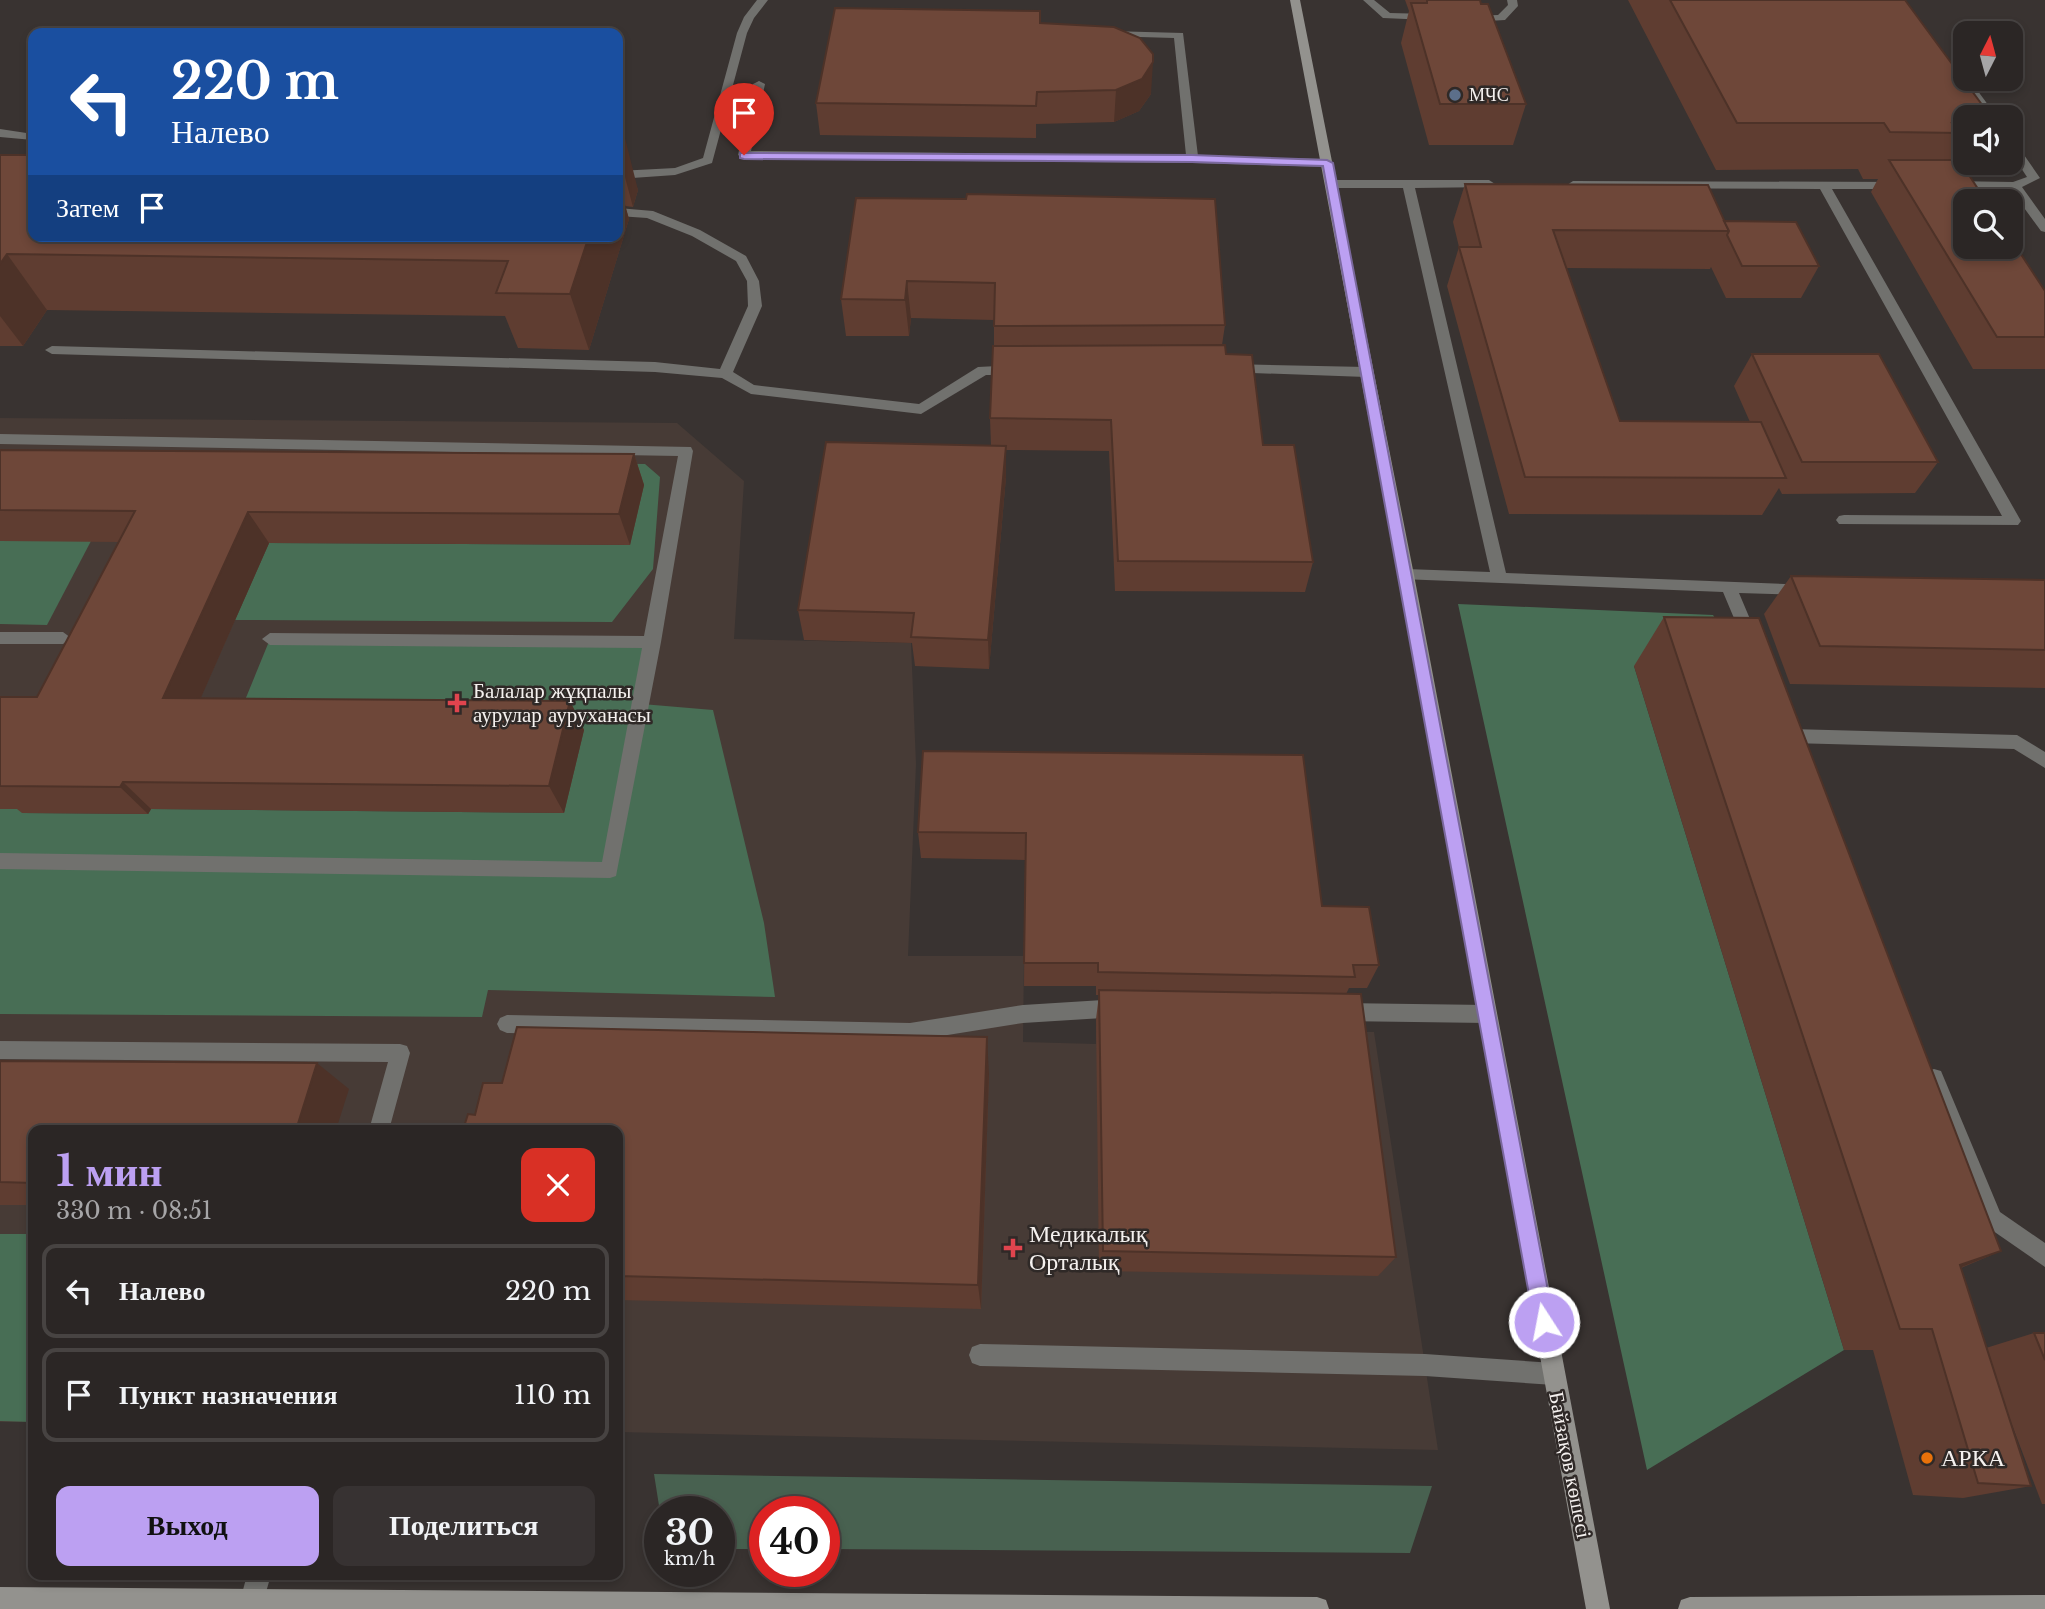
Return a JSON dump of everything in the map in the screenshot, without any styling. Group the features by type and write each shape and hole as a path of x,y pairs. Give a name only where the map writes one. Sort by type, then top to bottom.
{"street":[{"name":"Байзақов көшесі","path":"1295,0 1406,575 1598,1609"},
{"path":"0,1599 1317,1609"},
{"path":"1690,1609 2045,1607"}],"lane":[{"path":"623,175 669,175 694,168 708,160 743,33 749,17 763,0"},
{"path":"1368,0 1387,16 1443,18"},
{"path":"1383,0 1387,16"},
{"path":"1455,19 1501,18 1513,6 1512,0"},
{"path":"1098,34 1179,35 1192,159"},
{"path":"759,84 744,155 1192,159 1327,163"},
{"path":"0,133 28,136"},
{"path":"1933,185 2015,186 2034,178 2023,162"},
{"path":"1332,184 1505,184"},
{"path":"1408,184 1499,578"},
{"path":"1561,184 1919,185"},
{"path":"1824,185 2013,521 1844,520"},
{"path":"2015,186 2045,228"},
{"path":"623,212 649,214 695,233 741,259 753,281 755,306 725,374"},
{"path":"52,349 655,367 725,374 751,389 921,409 983,370 1025,370"},
{"path":"1221,369 1366,372"},
{"path":"0,439 686,452 610,870 0,861"},
{"path":"1406,575 1825,589"},
{"path":"1729,587 1755,649"},
{"path":"0,638 63,638"},
{"path":"270,639 653,642"},
{"path":"1791,736 2017,741 2045,761"},
{"path":"508,1024 910,1032 1023,1014 1096,1007 1137,1008"},
{"path":"1315,1011 1487,1014"},
{"path":"0,1050 400,1053 380,1125"},
{"path":"1929,1067 1993,1219 2045,1256"},
{"path":"980,1355 1425,1365 1553,1374"},
{"path":"252,1601 258,1580"}],"shaded area":[{"path":"0,418 677,423 744,481 734,639 911,643 916,764 908,956 1024,956 1023,1042 1096,1044 1096,1026 1374,1032 1438,1450 623,1432 623,1125 28,1125 28,1422 0,1422"}],"green space":[{"path":"0,456 645,464 660,477 653,569 612,622 235,620 269,543 630,545"},
{"path":"0,541 91,541 47,625 0,624"},
{"path":"1458,604 1713,615 1739,655 1724,667 1634,666 1844,1350 1647,1470"},
{"path":"270,639 653,642 642,704 713,710 764,923 775,997 488,990 482,1017 0,1014 0,809 24,809 23,813 148,814 151,809 564,813 234,727"},
{"path":"0,1234 28,1234 28,1422 0,1421"},
{"path":"654,1474 1432,1486 1410,1553 840,1549 840,1496 749,1496 749,1549 735,1549 735,1496 657,1496"}],"building":[{"path":"1427,0 1480,0 1481,4 1488,4 1526,104 1440,104 1411,3 1427,3"},
{"path":"1670,0 1905,0 1953,65 1953,91 1972,91 1982,105 1953,105 1953,133 1890,132 1884,123 1737,123"},
{"path":"835,8 1040,11 1040,23 1114,27 1140,38 1153,54 1153,62 1142,79 1116,90 1037,92 1036,106 816,103"},
{"path":"0,155 28,155 28,242 587,242 570,294 496,293 508,261 7,254 0,264"},
{"path":"1889,160 1953,160 1953,175 1969,175 1978,189 1953,189 1953,259 2023,257 2045,291 2045,337 1997,337"},
{"path":"1465,184 1708,185 1729,231 1553,230 1620,421 1761,422 1786,478 1525,477 1459,247 1481,247"},
{"path":"967,194 1215,199 1225,325 994,326 995,283 907,281 905,300 841,299 856,198 966,199"},
{"path":"1724,221 1796,222 1819,266 1742,266 1727,235 1729,231"},
{"path":"1225,345 1226,354 1252,355 1263,445 1294,445 1313,562 1118,561 1111,420 990,418 993,346"},
{"path":"1752,354 1879,354 1938,462 1802,462"},
{"path":"826,442 1006,446 988,640 911,637 914,613 798,610"},
{"path":"0,450 634,454 619,514 248,512 163,698 570,701 549,786 123,782 120,787 0,786 0,697 37,697 135,511 0,510"},
{"path":"1791,576 2045,580 2045,650 1820,646"},
{"path":"1664,617 1759,618 2001,1251 1960,1265 2031,1486 1978,1483 1932,1329 1900,1329"},
{"path":"923,751 1303,755 1322,906 1369,907 1379,965 1353,965 1355,977 1098,972 1098,963 1024,963 1026,833 918,832"},
{"path":"1099,990 1361,994 1396,1257 1103,1251"},
{"path":"517,1027 987,1037 978,1285 623,1276 623,1125 465,1125 468,1114 475,1115 483,1083 502,1083"},
{"path":"0,1061 317,1063 298,1125 28,1125 28,1183 0,1182"},
{"path":"2034,1333 2045,1333 2045,1360"}],"place":[{"name":"МЧС","path":"1455,95"},
{"name":"Балалар жұқпалы аурулар ауруханасы","path":"457,703"},
{"name":"Медикалық Орталық","path":"1013,1248"},
{"name":"АРКА","path":"1927,1458"}],"route":[{"path":"744,155 1192,159 1327,163 1544,1322"}]}
